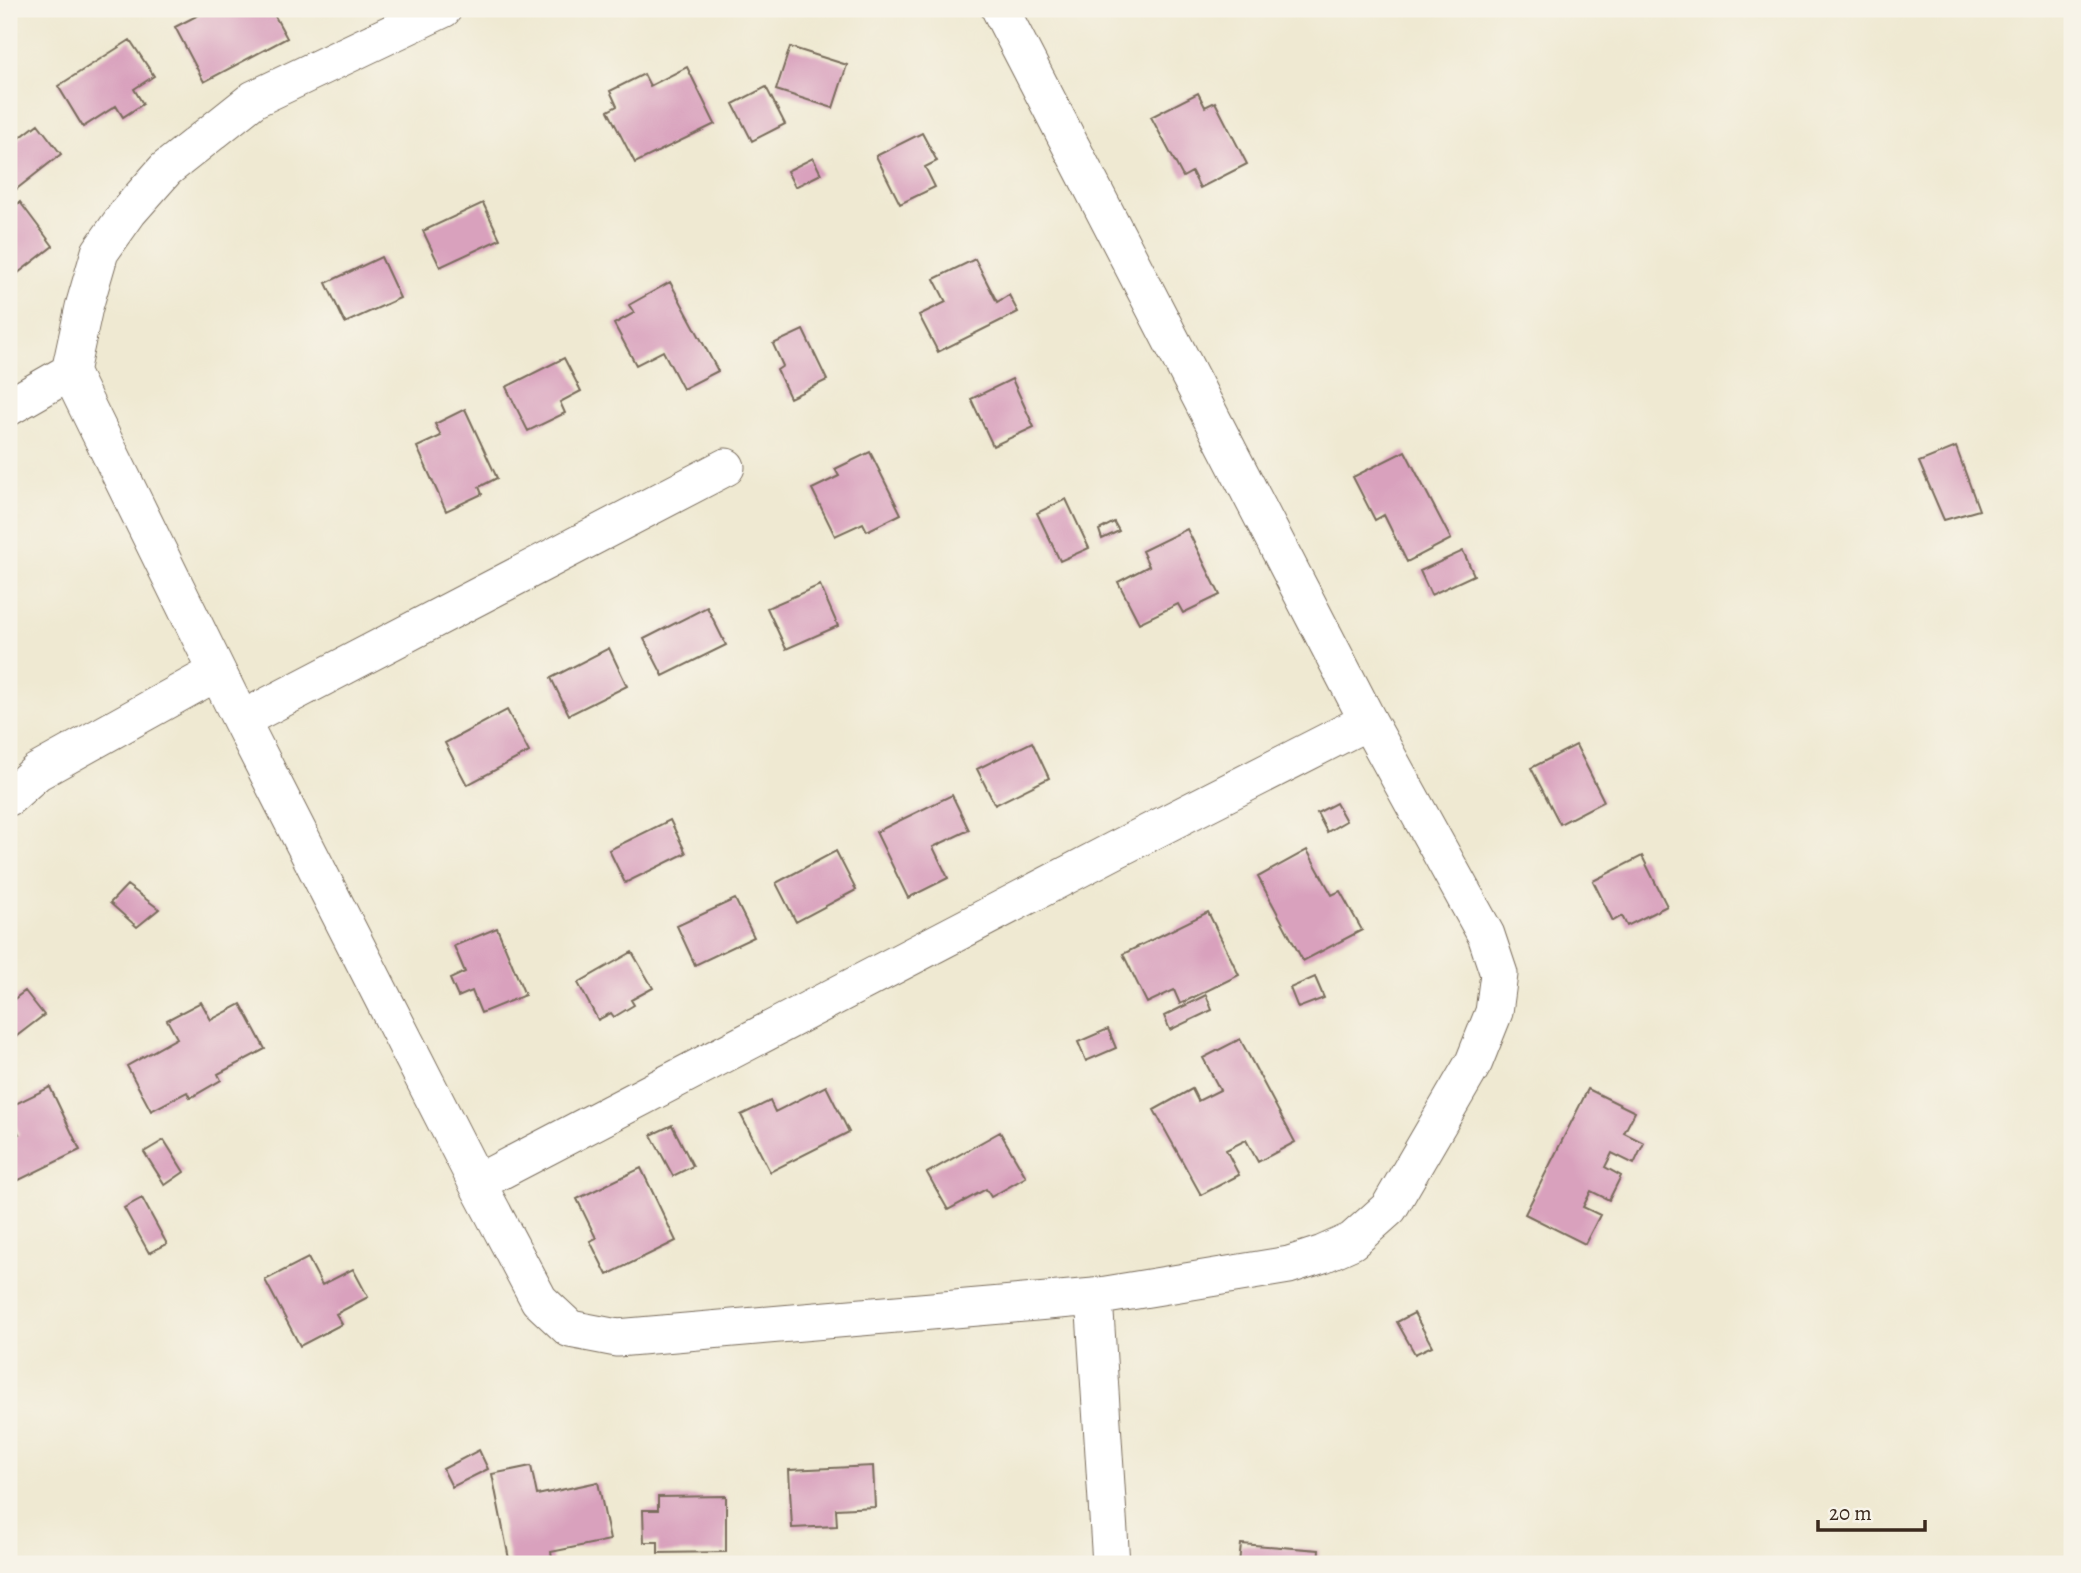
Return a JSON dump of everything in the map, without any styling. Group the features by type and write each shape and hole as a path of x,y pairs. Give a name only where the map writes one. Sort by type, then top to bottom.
{"street":[{"path":"443,9 254,99 166,169 129,211 100,252 84,307 70,372 241,720 539,1300 570,1329 617,1338 1094,1297 1289,1265 1324,1254 1352,1241 1389,1208 1474,1062 1494,1012 1499,974 1486,936 1368,721 1000,9"},
{"path":"9,407 70,372"},
{"path":"241,720 726,467"},
{"path":"9,797 37,772 217,672"},
{"path":"477,1183 1368,721"},
{"path":"1094,1297 1111,1564"}],"building":[{"path":"210,9 271,9 287,38 204,82 175,27"},
{"path":"130,40 154,76 134,89 143,104 123,117 116,106 83,127 58,86"},
{"path":"790,47 847,65 833,108 776,90"},
{"path":"687,67 715,124 635,163 608,111 617,106 610,91 644,74 650,86"},
{"path":"766,87 785,124 752,141 733,104"},
{"path":"1198,93 1205,107 1215,102 1247,164 1200,188 1192,172 1183,177 1151,117"},
{"path":"38,124 61,154 9,195 9,146"},
{"path":"922,133 937,161 925,167 935,187 900,204 876,156"},
{"path":"813,158 821,174 795,187 787,171"},
{"path":"20,202 53,246 9,280 9,210"},
{"path":"483,203 500,239 440,267 423,231"},
{"path":"381,257 400,298 345,323 326,283"},
{"path":"975,259 997,302 1009,295 1018,312 938,352 919,315 946,302 934,279"},
{"path":"670,282 718,371 683,389 663,351 636,365 614,324 634,313 629,305"},
{"path":"803,330 827,380 790,398 777,370 783,366 773,344"},
{"path":"564,358 581,391 560,402 565,413 528,431 506,387"},
{"path":"1012,379 1034,427 993,446 971,399"},
{"path":"465,409 497,478 479,487 482,494 446,511 417,447 441,436 435,424"},
{"path":"1956,447 1979,510 1944,520 1919,462"},
{"path":"1405,451 1451,539 1407,562 1384,515 1375,520 1353,477"},
{"path":"870,452 901,514 867,531 863,523 835,536 812,489 839,476 835,469"},
{"path":"1066,499 1089,548 1060,561 1037,513"},
{"path":"1114,522 1119,531 1102,539 1099,530"},
{"path":"1187,529 1220,595 1183,613 1178,604 1139,623 1118,582 1149,566 1142,551"},
{"path":"1463,551 1474,575 1431,595 1420,571"},
{"path":"820,585 838,626 786,649 767,608"},
{"path":"707,607 726,645 663,676 644,639"},
{"path":"609,648 627,686 569,715 551,678"},
{"path":"507,710 529,752 467,785 445,743"},
{"path":"1032,742 1049,778 995,805 977,769"},
{"path":"1576,745 1604,801 1560,824 1531,768"},
{"path":"952,795 969,830 933,847 948,878 908,898 876,832"},
{"path":"1336,803 1346,821 1327,832 1317,813"},
{"path":"670,820 686,853 625,883 609,850"},
{"path":"1307,850 1332,895 1340,891 1362,930 1303,961 1258,877"},
{"path":"836,851 856,890 796,922 776,883"},
{"path":"1642,856 1667,906 1627,926 1622,916 1613,921 1593,881"},
{"path":"127,885 159,909 137,927 110,903"},
{"path":"735,899 754,937 695,965 677,926"},
{"path":"1208,912 1239,975 1180,1004 1174,990 1147,1003 1123,954"},
{"path":"497,928 525,995 481,1013 472,991 458,997 450,979 465,972 454,946"},
{"path":"632,952 653,988 631,1000 634,1005 614,1017 611,1013 598,1020 578,983"},
{"path":"1315,977 1324,998 1298,1008 1290,988"},
{"path":"25,991 44,1015 9,1042 9,1003"},
{"path":"1206,995 1212,1010 1170,1030 1164,1016"},
{"path":"201,1002 211,1020 241,1004 265,1049 218,1074 221,1080 190,1098 187,1092 151,1111 127,1066 177,1038 167,1020"},
{"path":"1108,1029 1116,1048 1086,1061 1078,1042"},
{"path":"1240,1039 1295,1142 1258,1162 1246,1140 1226,1150 1239,1175 1201,1195 1154,1110 1192,1089 1198,1101 1220,1090 1203,1058"},
{"path":"826,1086 849,1132 770,1172 741,1115 770,1101 775,1112"},
{"path":"50,1087 80,1150 9,1185 9,1139 19,1134 9,1107"},
{"path":"1588,1089 1635,1112 1624,1133 1644,1143 1634,1164 1612,1153 1605,1167 1621,1176 1609,1200 1591,1191 1583,1207 1600,1215 1585,1244 1525,1214"},
{"path":"672,1125 693,1166 673,1176 651,1135"},
{"path":"1000,1132 1026,1177 991,1197 986,1189 948,1210 927,1173"},
{"path":"164,1140 184,1172 165,1185 144,1152"},
{"path":"641,1168 676,1241 607,1275 590,1241 596,1238 577,1199"},
{"path":"142,1198 167,1244 149,1253 124,1208"},
{"path":"308,1258 322,1285 353,1269 368,1297 336,1314 342,1324 300,1346 265,1280"},
{"path":"1414,1313 1432,1346 1415,1354 1397,1322"},
{"path":"479,1450 488,1469 452,1487 443,1469"},
{"path":"531,1466 537,1495 598,1482 610,1540 551,1552 553,1563 510,1564 492,1474"},
{"path":"873,1466 875,1507 836,1509 837,1526 792,1528 789,1470"},
{"path":"726,1496 726,1552 658,1553 658,1542 644,1542 643,1510 658,1510 658,1497"},
{"path":"1241,1544 1319,1550 1318,1564 1239,1564"}]}
